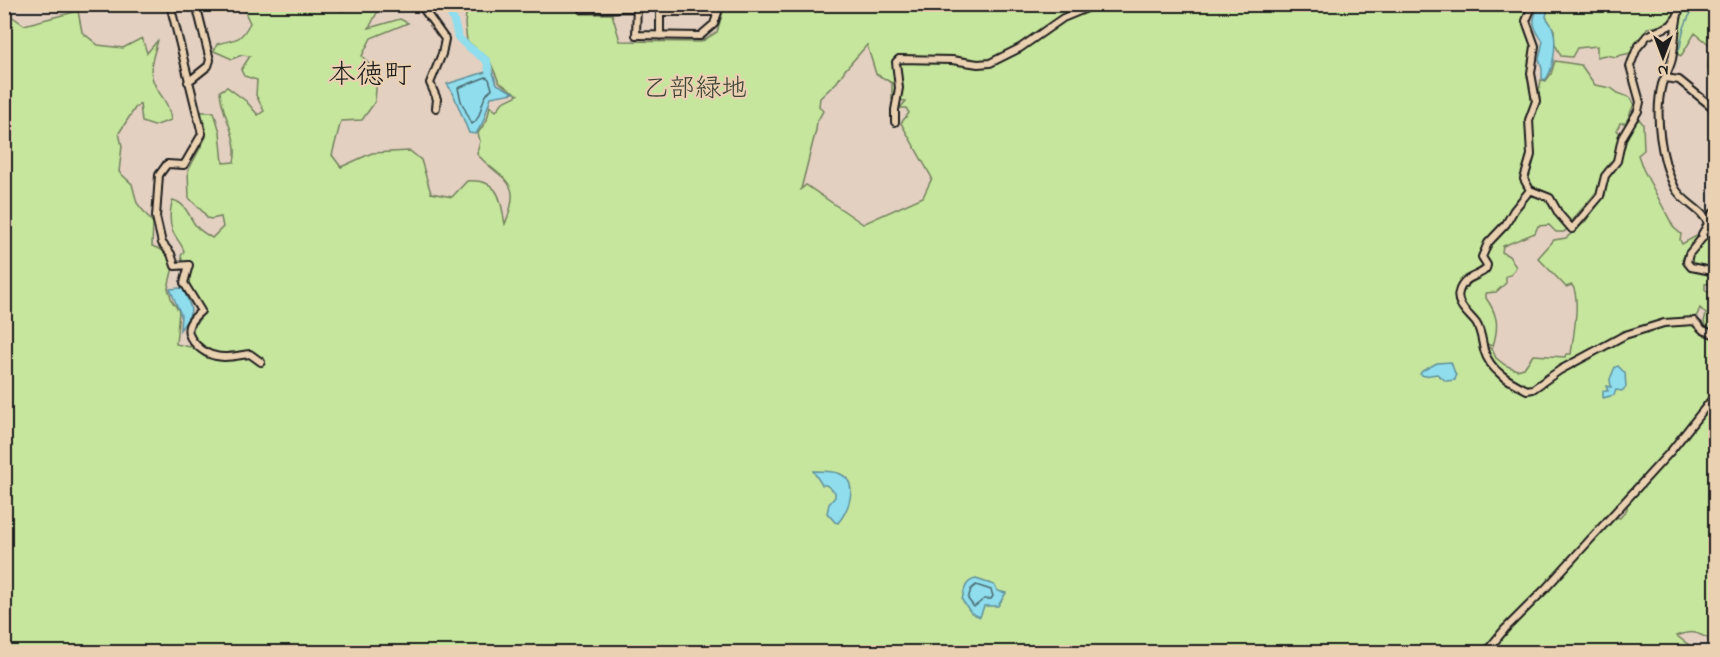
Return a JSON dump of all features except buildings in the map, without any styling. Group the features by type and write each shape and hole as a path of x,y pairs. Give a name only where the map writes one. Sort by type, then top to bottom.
{"street":[{"path":"170,4 201,136 184,165 167,164 159,175 156,217 160,238 171,254 175,266 189,265 184,283 201,311 189,327 191,337 196,344 216,356 250,354 261,362"},
{"path":"188,82 208,66 210,60 196,4"},
{"path":"420,4 445,39 442,54 430,82 437,99 436,108"},
{"path":"578,4 582,9 637,6 636,35 660,36 700,36 714,24 718,12 660,8 660,36"},
{"path":"895,122 899,88 896,62 899,59 990,63 1020,48 1063,18 1092,6 1111,7 1117,4"},
{"path":"1533,4 1526,21 1535,46 1531,73 1536,101 1529,120 1531,155 1524,179 1530,190 1550,198 1561,218 1572,229 1603,191 1605,176 1617,161 1622,138 1638,111 1640,102 1630,66 1637,48 1647,36 1671,25 1677,17"},
{"path":"1681,4 1672,57 1661,92 1660,136 1669,172 1681,197 1707,218 1708,227 1689,254 1687,262 1691,267 1716,273"},
{"path":"1665,78 1679,80 1716,110"},
{"path":"1530,190 1506,224 1488,243 1482,257 1487,270 1470,277 1459,290 1459,300 1469,317 1477,324 1487,359 1503,377 1527,390 1533,389 1560,370 1625,334 1664,323 1694,321 1703,330 1716,335"},
{"path":"1707,218 1716,211"},
{"path":"1486,652 1671,451 1716,394"}],"green space":[{"name":"乙部緑地","path":"729,4 1532,5 1525,22 1534,47 1529,76 1532,108 1528,154 1521,181 1526,190 1551,202 1558,218 1568,228 1564,232 1556,232 1549,225 1538,226 1535,233 1503,246 1502,252 1509,256 1516,267 1511,275 1506,276 1506,283 1496,292 1486,293 1497,327 1493,346 1486,344 1483,353 1496,371 1525,391 1588,359 1623,337 1660,326 1692,322 1715,336 1715,390 1667,452 1482,652 5,652 4,11 24,25 78,11 82,32 98,45 123,48 142,38 147,53 158,40 151,73 168,107 171,120 154,126 142,122 140,104 135,108 119,133 122,146 119,172 132,184 137,203 153,223 152,246 167,252 173,267 168,288 172,301 179,311 176,344 190,347 196,340 191,331 203,314 190,287 181,256 184,251 171,226 170,214 173,200 184,207 198,228 212,238 223,227 221,217 207,218 189,198 188,171 206,137 199,112 214,112 220,132 223,163 234,162 235,153 220,91 227,87 246,101 258,115 264,111 256,95 257,80 244,76 241,70 250,56 242,55 232,59 214,51 217,44 240,37 250,23 243,8 237,5 333,5 342,11 349,9 352,5 381,5 369,28 400,19 408,23 371,38 362,56 377,74 375,102 362,120 341,121 332,155 341,167 372,153 410,151 421,160 431,193 452,197 467,181 478,181 492,187 502,206 505,224 512,198 511,189 508,182 477,154 480,141 478,133 487,120 490,106 496,111 503,102 518,95 499,82 489,59 467,41 465,24 467,5 572,5 581,14 612,14 620,41 701,42 717,32 723,11","holes":["867,45 876,74 892,83 892,99 906,101 900,108 906,108 909,113 901,123 932,178 923,197 863,224 806,185 801,189 817,122 823,111 819,106 820,98 837,82"]},
{"path":"1548,5 1715,5 1715,77 1708,68 1710,45 1695,33 1681,56 1674,52 1677,27 1682,18 1677,14 1664,24 1647,28 1638,45 1630,53 1616,57 1605,55 1597,57 1597,46 1577,48 1572,57 1561,56 1554,42 1554,30 1546,17"},
{"path":"1555,61 1581,65 1595,85 1611,88 1631,98 1634,104 1626,123 1620,123 1617,130 1622,136 1619,150 1609,173 1571,221 1566,220 1555,201 1530,189 1526,180 1531,119 1537,104 1541,80 1546,81"},
{"path":"1639,119 1643,124 1644,150 1638,155 1674,228 1681,234 1682,244 1700,234 1701,237 1682,259 1692,269 1715,275 1715,283 1705,284 1705,290 1715,296 1716,330 1708,330 1704,322 1706,314 1700,308 1692,319 1624,333 1532,388 1520,385 1507,376 1491,359 1487,354 1488,347 1492,349 1496,358 1517,370 1524,368 1533,355 1565,357 1566,354 1571,354 1576,318 1575,291 1572,285 1566,287 1538,258 1554,240 1566,238 1585,222 1605,195 1608,178 1621,159 1630,129"},
{"path":"1715,229 1715,271 1693,265 1694,249"},
{"path":"1715,397 1715,641 1694,633 1677,636 1693,648 1694,652 1490,652 1613,517 1620,518 1627,509 1627,502"}],"water":[{"path":"1540,5 1548,5 1546,17 1552,27 1555,41 1553,63 1545,80 1542,78 1539,59 1543,41 1534,24"},
{"path":"492,70 497,84 514,93 491,97 483,122 476,134 469,133 447,84"},
{"path":"170,289 183,289 191,310 180,330 181,315"},
{"path":"1451,362 1456,376 1455,380 1446,381 1437,374 1424,376 1420,374 1437,363"},
{"path":"1618,366 1625,373 1626,387 1622,391 1616,390 1614,395 1603,398 1603,391 1608,391 1606,386 1611,387 1610,379 1615,367"},
{"path":"813,471 838,473 849,482 851,489 848,504 838,523 827,513 835,492 826,485 822,485"},
{"path":"976,579 994,585 998,591 1006,593 998,606 984,606 980,617 971,613 962,600 967,584"}],"waterway":[{"path":"446,4 458,37 487,61 489,71"},
{"path":"1676,54 1686,23 1697,4"}],"district":[{"name":"本徳町","path":"370,73"}]}
